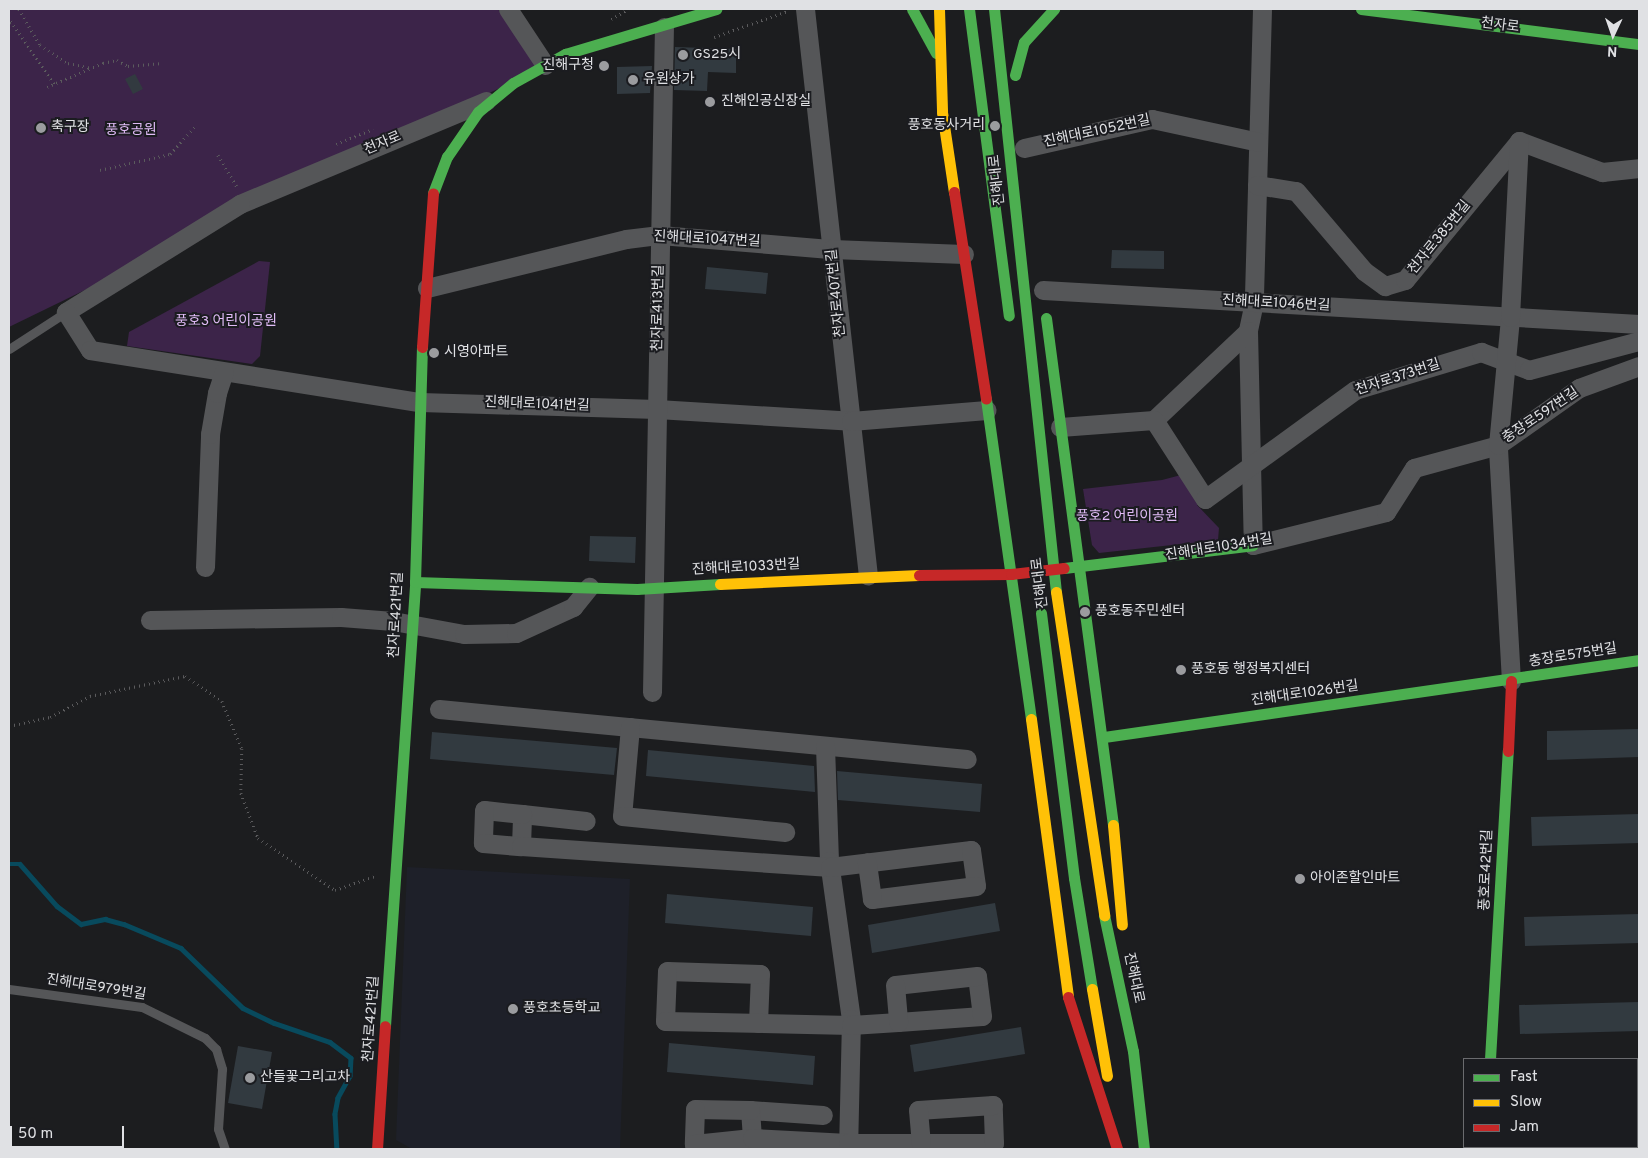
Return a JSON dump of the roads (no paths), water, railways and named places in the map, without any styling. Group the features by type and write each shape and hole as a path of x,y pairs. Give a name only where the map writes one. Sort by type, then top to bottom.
{"main road":[{"name":"천자로","path":"490,99 565,54 664,18 716,9"},
{"path":"912,9 918,15 941,64"},
{"path":"939,9 942,112 988,410 1069,1005 1118,1149"},
{"name":"진해대로","path":"969,9 1011,331"},
{"name":"진해대로","path":"994,9 1057,599 1097,880 1133,1051 1144,1149"},
{"path":"1012,45 1015,79 1024,42 1054,9"},
{"name":"천자로","path":"1361,9 1639,44"},
{"name":"천자로421번길","path":"377,1149 397,874 415,582 420,402 434,188 447,157 490,99"},
{"path":"1043,295 1079,568 1104,737 1133,1051"},
{"name":"진해대로1034번길","path":"1079,568 1253,545"},
{"name":"진해대로","path":"1035,557 1074,878 1118,1149"},
{"name":"진해대로1033번길","path":"415,582 654,588 868,576 1011,574 1079,568"},
{"name":"충장로575번길","path":"1510,681 1639,660"},
{"name":"진해대로1026번길","path":"1104,737 1510,681"},
{"name":"풍호로42번길","path":"1490,1058 1500,918 1510,681"}],"street":[{"path":"508,9 545,65"},
{"name":"천자로407번길","path":"805,9 868,576"},
{"path":"1253,545 1248,331 1254,302 1262,9"},
{"name":"천자로413번길","path":"652,692 664,18"},
{"name":"천자로","path":"66,312 240,204 490,99"},
{"name":"진해대로1052번길","path":"1024,148 1152,118 1258,142"},
{"path":"1510,681 1498,445 1510,318 1519,140 1602,172 1639,168"},
{"name":"천자로385번길","path":"1257,185 1296,191 1364,270 1386,286 1405,280 1519,140"},
{"name":"진해대로1047번길","path":"427,288 626,239 660,235 832,249 964,254"},
{"name":"진해대로1046번길","path":"1043,295 1254,302 1510,318"},
{"name":"진해대로1041번길","path":"66,312 90,350 420,402 657,409 851,421 988,410"},
{"path":"1510,318 1639,324"},
{"path":"1060,427 1154,420 1248,331"},
{"name":"천자로373번길","path":"1154,420 1205,499 1356,390 1481,352 1529,370 1639,341"},
{"name":"충장로597번길","path":"1498,445 1579,388 1639,366"},
{"path":"205,567 210,434 217,393 224,372"},
{"name":"진해대로1034번길","path":"1253,545 1386,512 1414,468 1498,445"},
{"path":"150,620 341,617 393,621 412,627 464,634 516,633 573,607 589,587"},
{"path":"439,709 968,759"},
{"path":"630,727 622,816 785,832"},
{"path":"825,746 830,867 851,1025 848,1146"},
{"path":"586,821 484,810 483,843 830,867 867,862 971,850 976,886 872,899 867,862"},
{"path":"521,846 522,814"},
{"path":"758,1023 760,974 667,971 665,1021 758,1023 851,1025 898,1022 982,1016 977,976 895,985 898,1022"},
{"path":"823,1116 695,1108 694,1144 752,1138 848,1146 921,1143"},
{"path":"750,1110 752,1138"}],"lane":[{"path":"9,349 66,312"},
{"name":"진해대로979번길","path":"9,989 142,1007 205,1038 216,1049 222,1069 218,1129 225,1149"}],"waterway":[{"path":"9,864 20,864 57,906 81,924 105,919 124,924 181,948 243,1008 274,1023 330,1042 351,1058 350,1076 338,1098 335,1114 337,1149"}],"place":[{"name":"GS25시","path":"683,55"},
{"name":"진해구청","path":"604,66"},
{"name":"유원상가","path":"633,80"},
{"name":"진해인공신장실","path":"710,102"},
{"name":"풍호동사거리","path":"995,126"},
{"name":"축구장","path":"41,128"},
{"name":"시영아파트","path":"434,353"},
{"name":"풍호동주민센터","path":"1085,612"},
{"name":"풍호동 행정복지센터","path":"1181,670"},
{"name":"아이존할인마트","path":"1300,879"},
{"name":"풍호초등학교","path":"513,1009"},
{"name":"산들꽃그리고차","path":"250,1078"}],"park label":[{"name":"풍호공원","path":"131,131"},
{"name":"풍호3 어린이공원","path":"226,322"},
{"name":"풍호2 어린이공원","path":"1127,517"}]}
